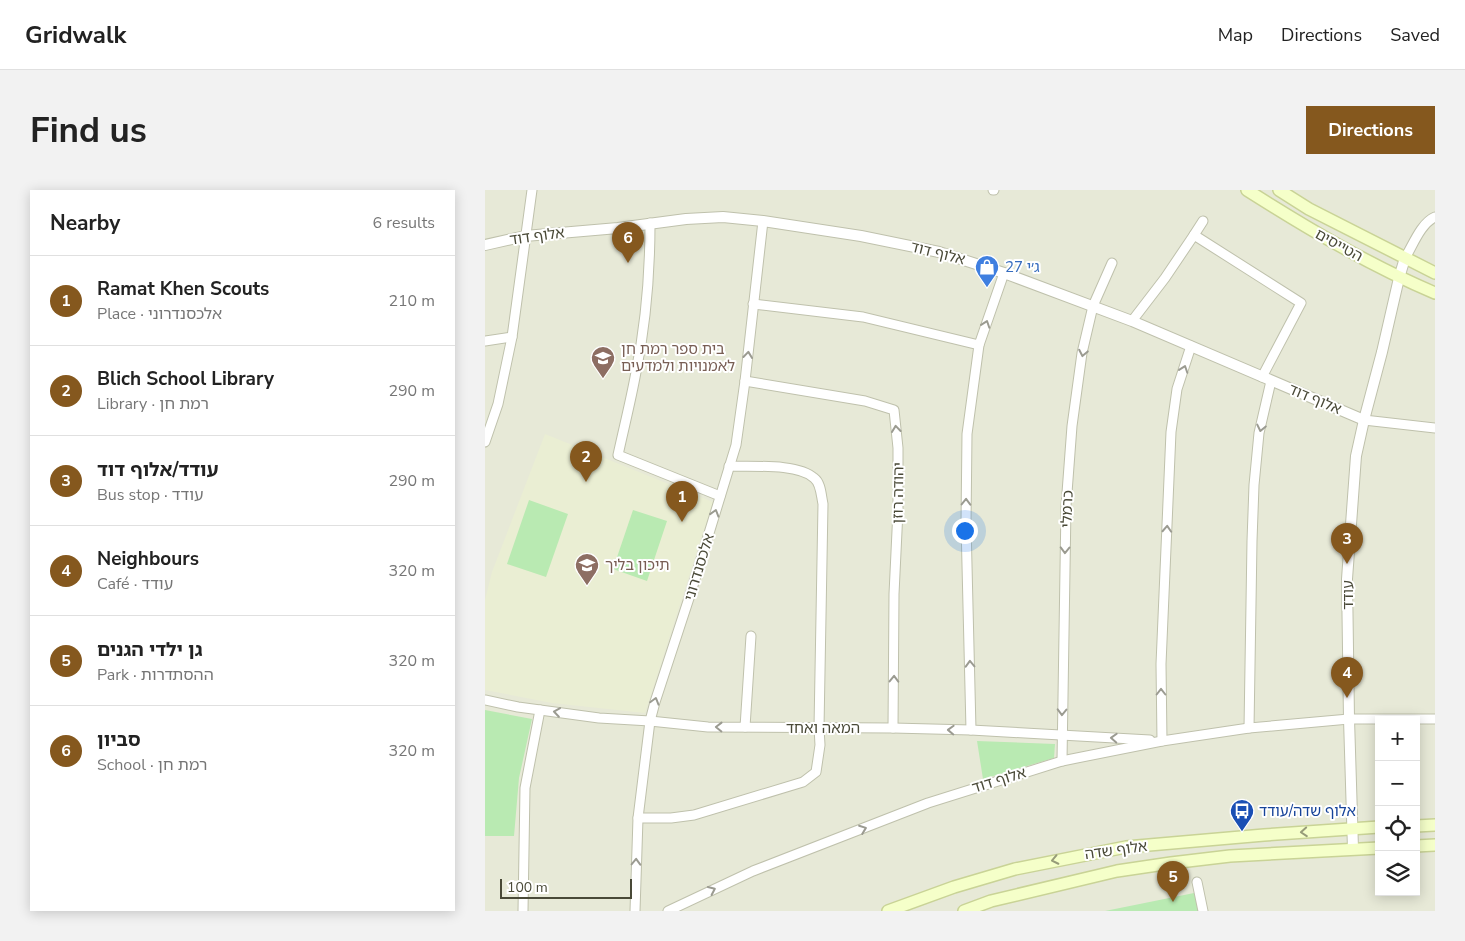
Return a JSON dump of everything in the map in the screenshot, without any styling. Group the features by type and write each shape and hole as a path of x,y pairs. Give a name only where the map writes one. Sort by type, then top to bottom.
{"main road":[{"name":"הטייסים","path":"1247,190 1301,224 1399,278 1435,293"},
{"name":"הטייסים","path":"1279,190 1309,209 1435,273"},
{"path":"1420,826 1435,825"},
{"name":"אלוף שדה","path":"888,911 954,887 1015,869 1126,847 1375,827"},
{"path":"1420,846 1435,845"},
{"name":"אלוף שדה","path":"964,911 991,901 1126,870 1230,856 1375,848"}],"street":[{"path":"485,442 497,404 512,337 531,190"},
{"path":"1405,258 1422,229 1435,217"},
{"name":"אלוף דוד","path":"485,245 525,236 618,228 686,219 723,218 763,221 861,236 939,252 1004,273 1133,321 1363,420"},
{"name":"אלכסנדרוני","path":"635,911 638,818 650,721 736,445 763,221"},
{"path":"1133,321 1165,278 1203,221"},
{"path":"650,223 650,262 637,370 619,455 720,496"},
{"path":"1194,235 1301,303 1267,379 1259,434 1251,550 1249,728"},
{"name":"עודד","path":"1353,849 1347,579 1356,456 1363,420 1383,352 1405,258"},
{"name":"כרמלי","path":"1062,761 1066,506 1072,426 1083,354 1093,306 1112,263"},
{"path":"971,730 966,524 967,434 979,345 1004,273"},
{"path":"753,304 863,317 979,345"},
{"path":"485,341 512,337"},
{"path":"1162,740 1161,664 1171,432 1177,389 1191,346"},
{"name":"יהודה רוזן","path":"745,381 865,401 894,410 898,448 898,510 894,594 893,728"},
{"path":"1363,420 1435,428"},
{"path":"638,818 671,818 694,815 803,782 816,772 820,745 823,504 820,489 815,478 801,470 729,466"},
{"path":"745,727 751,636"},
{"name":"המאה ואחד","path":"485,700 518,707 599,718 708,727 971,730 1162,740"},
{"path":"523,911 525,788 540,710"},
{"name":"אלוף דוד","path":"668,911 753,872 928,803 1062,761 1162,740 1249,728 1349,719 1435,719"},
{"path":"1197,882 1203,911"}],"shaded area":[{"path":"485,190 1435,190 1435,911 485,911"},
{"name":"תיכון בליך","path":"545,434 713,502 645,713 552,703 485,690 485,600 492,572"}],"green space":[{"path":"529,500 568,514 546,577 507,564"},
{"path":"633,510 667,521 647,581 613,569"},
{"path":"485,710 532,719 519,778 514,836 485,836"},
{"path":"977,741 1055,744 1054,758 983,779"},
{"path":"1194,893 1200,911 1105,911"}],"place":[{"name":"סביון","path":"628,263"},
{"name":"ג׳י 27","path":"987,288"},
{"name":"בית ספר רמת חן לאמנויות ולמדעים","path":"603,379"},
{"name":"Blich School Library","path":"586,482"},
{"name":"Ramat Khen Scouts","path":"682,522"},
{"name":"עודד/אלוף דוד","path":"1347,564"},
{"name":"תיכון בליך","path":"587,586"},
{"name":"Neighbours","path":"1347,698"},
{"name":"אלוף שדה/עודד","path":"1242,832"},
{"name":"גן ילדי הגנים","path":"1173,902"}]}
